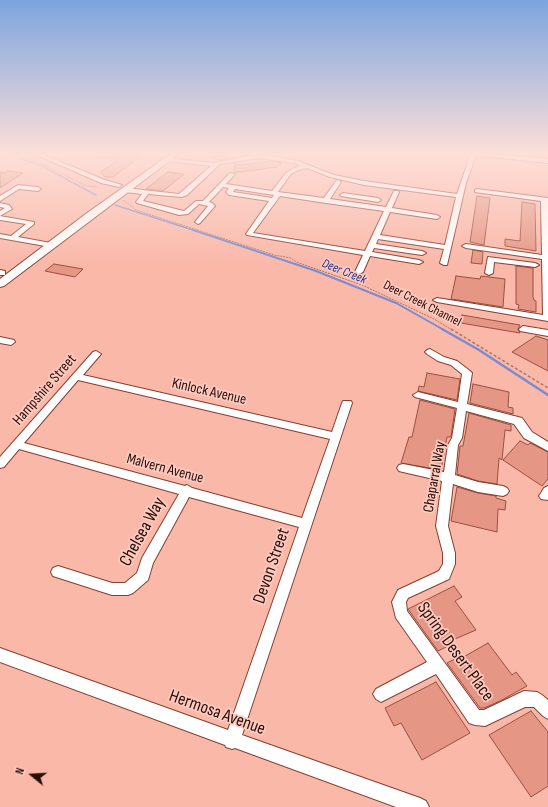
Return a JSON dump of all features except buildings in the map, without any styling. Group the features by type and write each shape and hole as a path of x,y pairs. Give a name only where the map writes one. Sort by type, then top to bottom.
{"main road":[{"path":"1,273 46,244 117,191"},
{"path":"0,284 46,244"}],"street":[{"path":"0,199 13,191"},
{"path":"137,191 180,196 198,202 205,202 212,206 198,222"},
{"path":"180,196 188,191"},
{"path":"205,202 216,191"},
{"path":"230,191 229,192 231,194 275,196 326,201 437,217"},
{"path":"278,191 249,234 419,262"},
{"path":"326,201 333,191"},
{"path":"421,191 460,196"},
{"path":"444,263 462,191"},
{"path":"437,300 548,318 546,200 477,191"},
{"path":"359,272 396,192"},
{"path":"146,193 139,202 179,213 186,213 198,202"},
{"path":"343,195 378,200"},
{"path":"356,205 360,198"},
{"path":"0,205 7,206 9,209 0,214"},
{"path":"0,218 32,223 13,238"},
{"path":"0,236 46,244"},
{"path":"375,236 447,247"},
{"path":"371,245 422,253"},
{"path":"466,246 547,258"},
{"path":"489,272 491,259 535,265"},
{"path":"523,329 548,333"},
{"path":"0,340 11,342"},
{"name":"Chaparral Way","path":"399,602 403,594 444,575 449,564 449,553 442,526 450,478 453,445 457,438 467,373 454,363 441,359 430,352"},
{"name":"Hampshire Street","path":"0,464 96,354"},
{"name":"Kinlock Avenue","path":"77,377 335,436"},
{"path":"418,395 518,421 528,435 548,447"},
{"name":"Devon Street","path":"232,740 347,403"},
{"name":"Malvern Avenue","path":"17,445 187,490 306,524"},
{"path":"403,468 450,478 478,487 503,491"},
{"name":"Chelsea Way","path":"58,572 112,589 128,589 143,576 147,562 187,490"},
{"name":"Spring Desert Place","path":"399,602 401,613 476,717 485,718 524,699 537,700 548,711"},
{"name":"Hermosa Avenue","path":"0,655 420,807"},
{"path":"381,694 438,665"}],"path":[{"name":"Deer Creek Channel","path":"122,199 136,210 274,255 291,258 296,262 369,288 434,319 548,388"}],"waterway":[{"name":"Deer Creek","path":"88,191 96,195"},
{"name":"Deer Creek","path":"115,205 196,231"},
{"name":"Deer Creek","path":"196,231 316,271 396,303 444,330"},
{"name":"Deer Creek","path":"442,329 479,350 548,395"}]}
